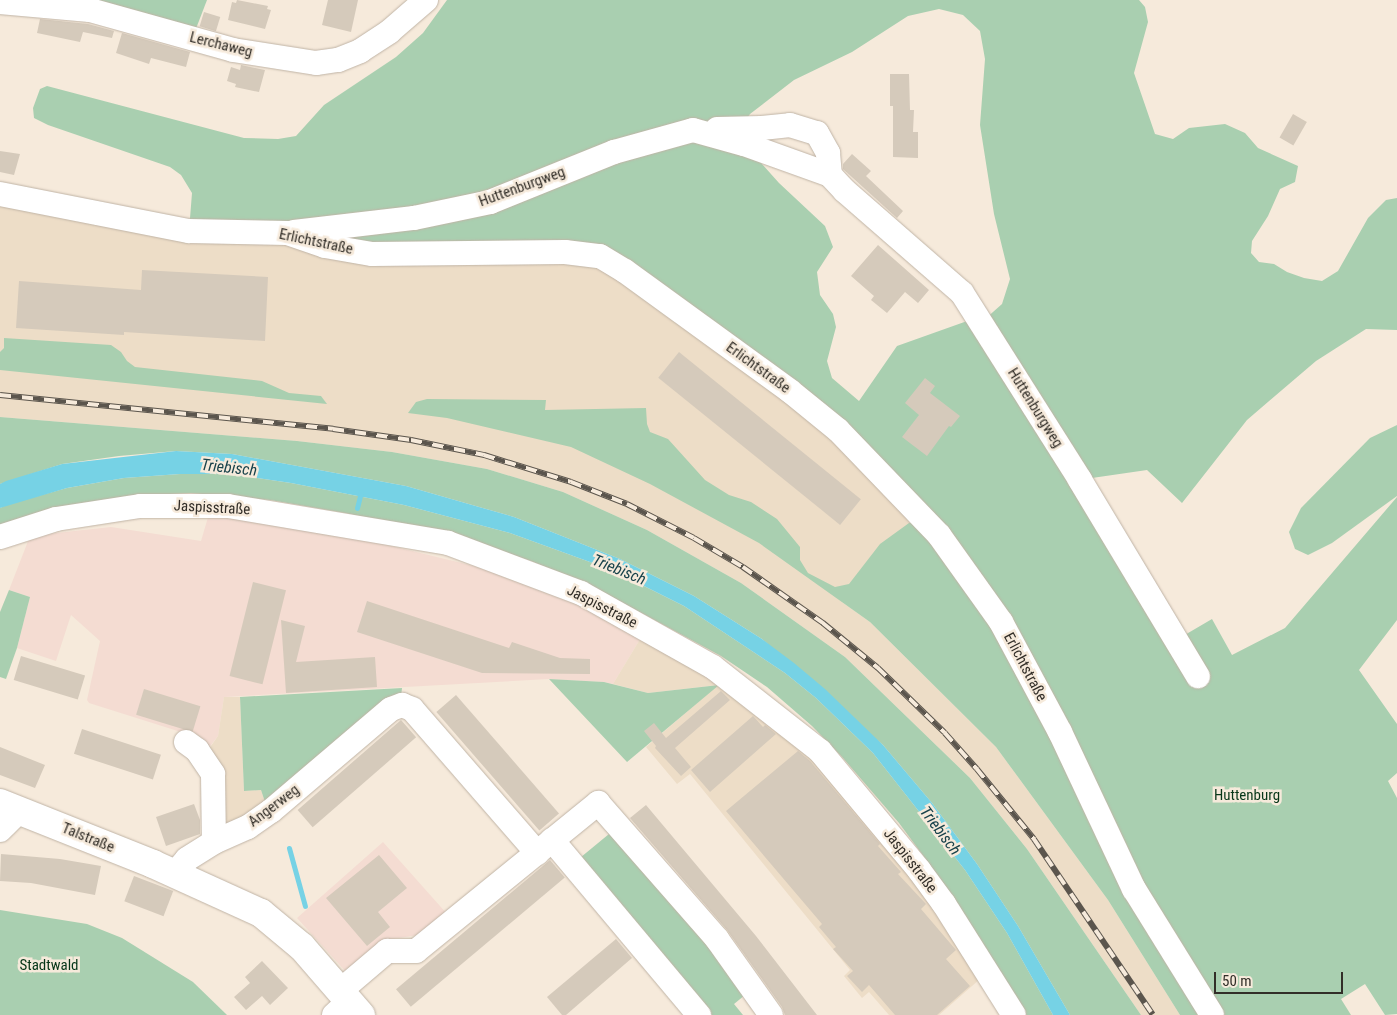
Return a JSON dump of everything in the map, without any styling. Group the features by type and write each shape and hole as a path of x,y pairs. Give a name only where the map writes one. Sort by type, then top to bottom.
{"main road":[{"name":"Talstraße","path":"10,807 175,873 260,913 279,926 302,947 346,1005"}],"street":[{"name":"Lerchaweg","path":"0,2 90,10 233,50 316,63 338,60 360,51 389,32 426,0"},
{"name":"Huttenburgweg","path":"288,233 414,218 490,202 614,152 693,130 762,128 790,125 817,133 828,153 830,175"},
{"name":"Huttenburgweg","path":"693,130 744,144 830,175 845,191 962,293 1080,480 1198,676"},
{"name":"Erlichtstraße","path":"0,194 189,231 288,233 325,246 372,254 565,252 600,256 624,271 790,391 838,430 939,535 987,600 1060,732 1134,889 1212,1015"},
{"name":"Jaspisstraße","path":"0,537 56,519 140,506 228,506 448,543 581,593 713,667 820,751 919,870 944,904 1014,1015"},
{"name":"Angerweg","path":"214,842 248,826 271,811 391,709 402,705 412,709 544,846"},
{"path":"175,873 187,859 214,842 213,774 197,750 186,742"},
{"path":"346,1005 387,950 416,951 598,804 717,939 771,1015"},
{"path":"0,830 10,807"},
{"path":"544,846 699,1015"}],"shaded area":[{"path":"0,194 189,231 600,256 790,391 929,524 842,602 870,622 996,747 1108,900 1180,1015 1141,1015 1027,849 970,778 845,657 741,583 647,530 563,492 487,469 392,452 297,441 0,417"},
{"path":"209,514 342,534 478,567 583,607 642,636 613,684 549,679 224,697 218,736 207,750 184,733 89,703 87,700 100,641 71,615 56,661 17,648 30,597 9,590 30,536 111,527 201,541"},
{"path":"642,636 719,685 802,747 905,869 980,979 939,1015 889,1015 869,992 862,998 844,976 850,970 690,774 677,784 646,747 718,685 648,693 613,684"},
{"path":"224,697 240,697 244,791 261,790 267,808 219,830 208,750 218,736"},
{"path":"383,842 448,915 425,934 386,940 348,974 297,918"}],"green space":[{"path":"0,0 207,0 192,39"},
{"name":"Huttenburg","path":"447,0 1139,0 1145,7 1148,22 1134,73 1155,134 1173,139 1189,128 1225,124 1245,133 1258,148 1298,166 1295,182 1280,189 1268,216 1252,241 1251,253 1259,262 1274,264 1287,272 1304,278 1322,281 1338,271 1368,218 1386,200 1397,198 1397,330 1366,329 1316,361 1247,420 1182,503 1147,470 1085,479 1183,636 1212,619 1232,655 1285,628 1397,497 1397,620 1359,670 1397,724 1397,773 1388,781 1397,798 1397,1014 1385,1015 1365,984 1341,999 1351,1015 1180,1015 1108,900 996,747 870,622 759,543 650,484 571,447 447,418 408,413 416,402 427,399 546,400 545,410 646,408 647,424 650,432 668,439 705,480 729,495 751,502 777,519 800,547 800,560 808,573 835,587 849,584 880,544 909,523 928,524 916,509 625,271 524,253 189,231 192,193 181,175 170,167 48,125 34,118 33,108 40,89 47,86 244,138 278,139 296,136 324,105 396,57 423,33","holes":["939,9 963,15 980,31 985,59 980,125 994,214 1010,279 1002,304 984,320 970,320 897,346 859,401 832,378 827,361 836,327 833,314 820,295 817,272 833,247 825,226 779,183 744,144 742,126 750,114 794,80 852,52 908,16"]},
{"path":"4,338 111,345 121,352 127,361 135,367 262,381 289,393 321,396 327,404 0,370 0,352 4,348"},
{"path":"0,417 297,441 392,452 487,469 563,492 647,530 741,583 845,657 970,778 1027,849 1141,1015 1070,1015 1018,926 977,864 932,803 883,745 762,639 694,596 620,559 514,517 406,486 232,454 176,451 119,456 62,464 0,484"},
{"path":"1397,425 1397,496 1332,543 1308,555 1295,549 1289,532 1301,508 1370,438"},
{"path":"180,474 231,474 291,483 404,505 510,533 612,570 684,606 785,673 816,698 873,753 965,870 1007,933 1053,1015 1025,1015 972,926 939,877 899,823 843,758 812,726 767,687 721,656 599,590 531,561 459,538 345,513 270,500 191,493 128,496 50,510 0,525 0,508 9,504 67,488 124,478"},
{"path":"9,590 30,597 17,648 6,679 0,677 0,612"},
{"path":"549,679 604,682 648,693 719,685 627,762"},
{"path":"402,688 401,697 267,808 261,790 244,791 240,697"},
{"path":"594,815 715,950 745,995 734,1004 743,1015 704,1015 575,862 609,834"},
{"name":"Stadtwald","path":"0,910 87,924 122,938 193,982 227,1015 0,1015"}],"water":[{"name":"Triebisch","path":"176,451 232,454 406,486 514,517 620,559 694,596 762,639 794,663 825,689 883,745 932,803 977,864 1018,926 1070,1015 1053,1015 1007,933 965,870 873,753 816,698 785,673 684,606 612,570 510,533 404,505 291,483 231,474 180,474 124,478 67,488 0,508 0,484 6,481 62,464"}],"building":[{"path":"237,0 268,6 267,9 271,10 265,29 228,20 232,2 236,3"},
{"path":"328,0 358,0 351,32 322,25"},
{"path":"204,12 220,17 216,31 200,26"},
{"path":"40,19 88,24 114,31 112,38 83,32 80,42 37,33"},
{"path":"122,33 190,52 186,67 151,58 149,64 116,53"},
{"path":"241,65 265,70 259,92 235,87 236,84 227,81 231,67 240,70"},
{"path":"890,74 909,74 910,110 914,110 913,132 918,132 918,158 893,157 893,106 890,106"},
{"path":"1293,114 1307,122 1293,145 1280,137"},
{"path":"0,151 20,154 14,175 0,172"},
{"path":"852,154 871,171 866,176 903,211 897,218 843,169 843,164"},
{"path":"878,245 929,290 918,303 905,292 887,313 871,300 874,296 851,276"},
{"path":"142,270 268,277 265,341 124,332 124,335 16,328 19,281 141,290"},
{"path":"679,352 861,499 840,525 658,378"},
{"path":"925,378 935,386 930,393 960,416 951,427 949,426 927,456 902,437 919,415 905,403"},
{"path":"253,582 286,590 263,684 230,676"},
{"path":"367,601 509,648 512,642 560,658 590,659 590,674 482,673 357,632"},
{"path":"281,620 305,626 296,662 375,657 377,687 286,693"},
{"path":"21,656 85,676 78,699 14,680"},
{"path":"144,689 200,706 193,732 136,715"},
{"path":"721,691 730,700 675,748 691,767 681,776 655,748 656,746 644,731 654,723 666,738"},
{"path":"456,695 559,813 539,831 436,712"},
{"path":"753,716 763,727 765,725 776,734 710,792 691,770"},
{"path":"401,720 416,737 313,827 298,810"},
{"path":"82,729 161,755 153,779 74,754"},
{"path":"0,747 45,765 35,788 0,775"},
{"path":"798,751 810,761 880,844 878,846 901,872 898,874 926,904 921,909 956,950 946,959 970,986 937,1015 895,1015 869,985 862,992 847,976 853,971 833,949 836,947 819,927 822,924 726,811"},
{"path":"194,804 200,820 200,834 166,846 156,817"},
{"path":"646,805 756,936 817,1015 785,1015 782,1007 727,930 630,818"},
{"path":"1,854 60,859 101,866 95,895 31,883 0,881"},
{"path":"379,855 407,888 378,912 390,927 367,946 326,898"},
{"path":"550,860 565,878 411,1007 396,989"},
{"path":"134,876 173,891 164,916 124,901"},
{"path":"616,939 632,958 566,1015 562,1015 547,997"},
{"path":"262,961 288,988 270,1005 262,996 246,1010 234,997 250,983 245,977"}],"waterway":[{"path":"357,508 361,492"},
{"path":"289,848 305,906"}],"railway":[{"path":"0,395 333,429 411,440 484,455 571,482 627,504 694,538 743,567 823,623 878,668 945,733 1034,839 1153,1015"}]}
